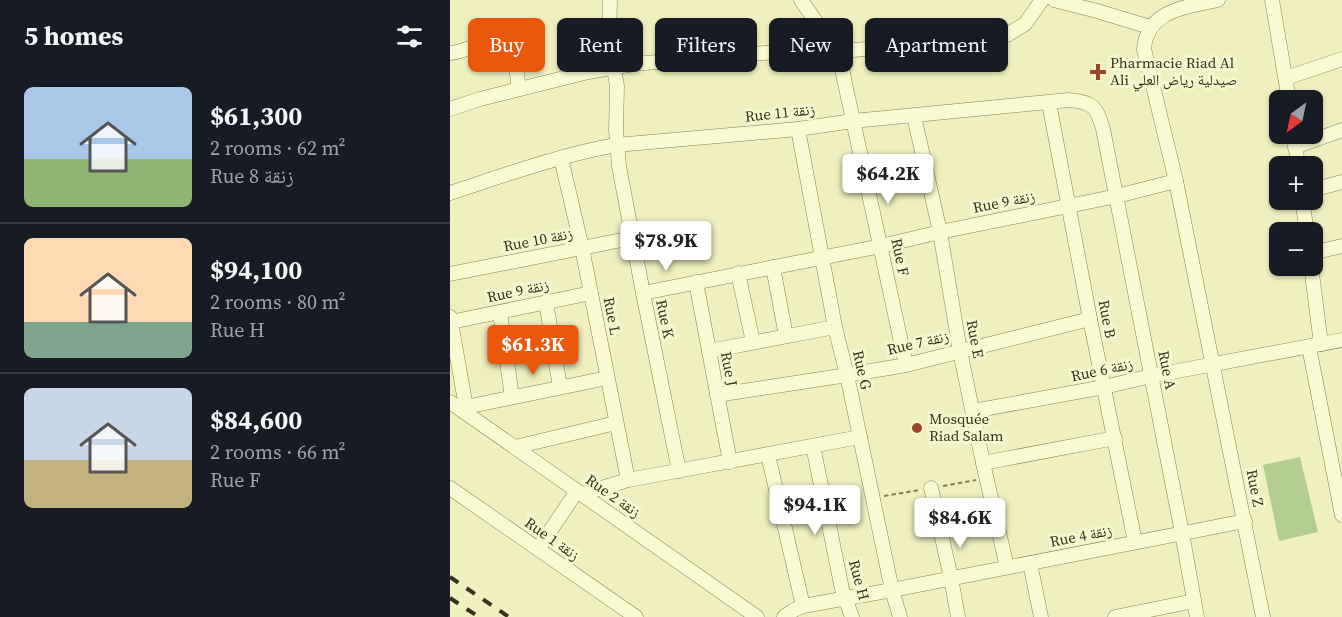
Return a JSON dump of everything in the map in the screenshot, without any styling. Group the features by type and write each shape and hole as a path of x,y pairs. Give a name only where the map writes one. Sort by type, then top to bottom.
{"street":[{"name":"Rue K","path":"610,0 610,18"},
{"name":"Rue F","path":"801,0 813,18"},
{"path":"853,51 982,40 1007,34 1025,24 1042,0"},
{"path":"1054,0 1150,27"},
{"path":"1213,365 1176,181 1144,49 1146,35 1158,18 1187,3 1218,0"},
{"path":"1272,0 1288,90"},
{"path":"450,53 495,40 502,41 511,50 519,89"},
{"path":"643,63 769,53"},
{"path":"1286,78 1342,58"},
{"path":"450,109 480,99 592,72"},
{"name":"Rue K","path":"615,72 617,86 616,145 632,238 679,471"},
{"name":"Rue F","path":"841,72 854,121 906,364"},
{"name":"Rue 11 زنقة","path":"450,192 592,149 616,145 798,129 854,121 1069,100 1089,104 1099,114 1104,129"},
{"name":"Rue B","path":"1049,103 1135,542"},
{"name":"Rue E","path":"914,116 940,232 960,351 983,463 1008,567"},
{"name":"Rue G","path":"798,129 835,327 892,590 900,617"},
{"name":"Rue A","path":"1104,129 1197,617"},
{"path":"1323,134 1342,130"},
{"name":"Rue L","path":"561,158 582,248 628,480"},
{"name":"Rue 9 زنقة","path":"643,293 881,246 1117,196 1176,181"},
{"path":"1323,187 1342,182"},
{"name":"Rue 10 زنقة","path":"450,274 632,238"},
{"path":"1323,250 1342,246"},
{"path":"773,267 786,336"},
{"path":"738,273 753,342"},
{"path":"1312,276 1315,346 1342,515"},
{"name":"Rue J","path":"696,282 730,462"},
{"name":"Rue 9 زنقة","path":"451,319 500,312 591,293"},
{"path":"546,302 560,387"},
{"path":"500,312 512,397"},
{"path":"451,319 465,409 607,378"},
{"name":"Rue 7 زنقة","path":"717,395 906,364 1090,319"},
{"path":"709,351 835,327"},
{"name":"Rue 6 زنقة","path":"973,411 1342,340"},
{"name":"Rue Z","path":"1213,365 1263,617"},
{"name":"Rue 2 زنقة","path":"450,402 465,409 515,447 757,617"},
{"path":"515,447 616,423"},
{"path":"538,549 580,492 628,480 860,437"},
{"path":"983,463 1115,438"},
{"name":"Rue H","path":"813,446 844,598 852,617"},
{"path":"768,455 803,606"},
{"name":"Rue 1 زنقة","path":"450,488 636,617"},
{"path":"931,488 958,617"},
{"name":"Rue 4 زنقة","path":"784,617 803,606 1245,521"},
{"path":"1030,563 1041,617"},
{"path":"1115,617 1194,601"}],"green space":[{"path":"1300,457 1318,532 1279,541 1263,465"}],"railway":[{"path":"450,577 509,617"},
{"path":"450,598 479,617"}],"place":[{"name":"Pharmacie Riad Al Ali صيدلية رياض العلي","path":"1098,72"},
{"name":"Mosquée Riad Salam","path":"917,428"}]}
